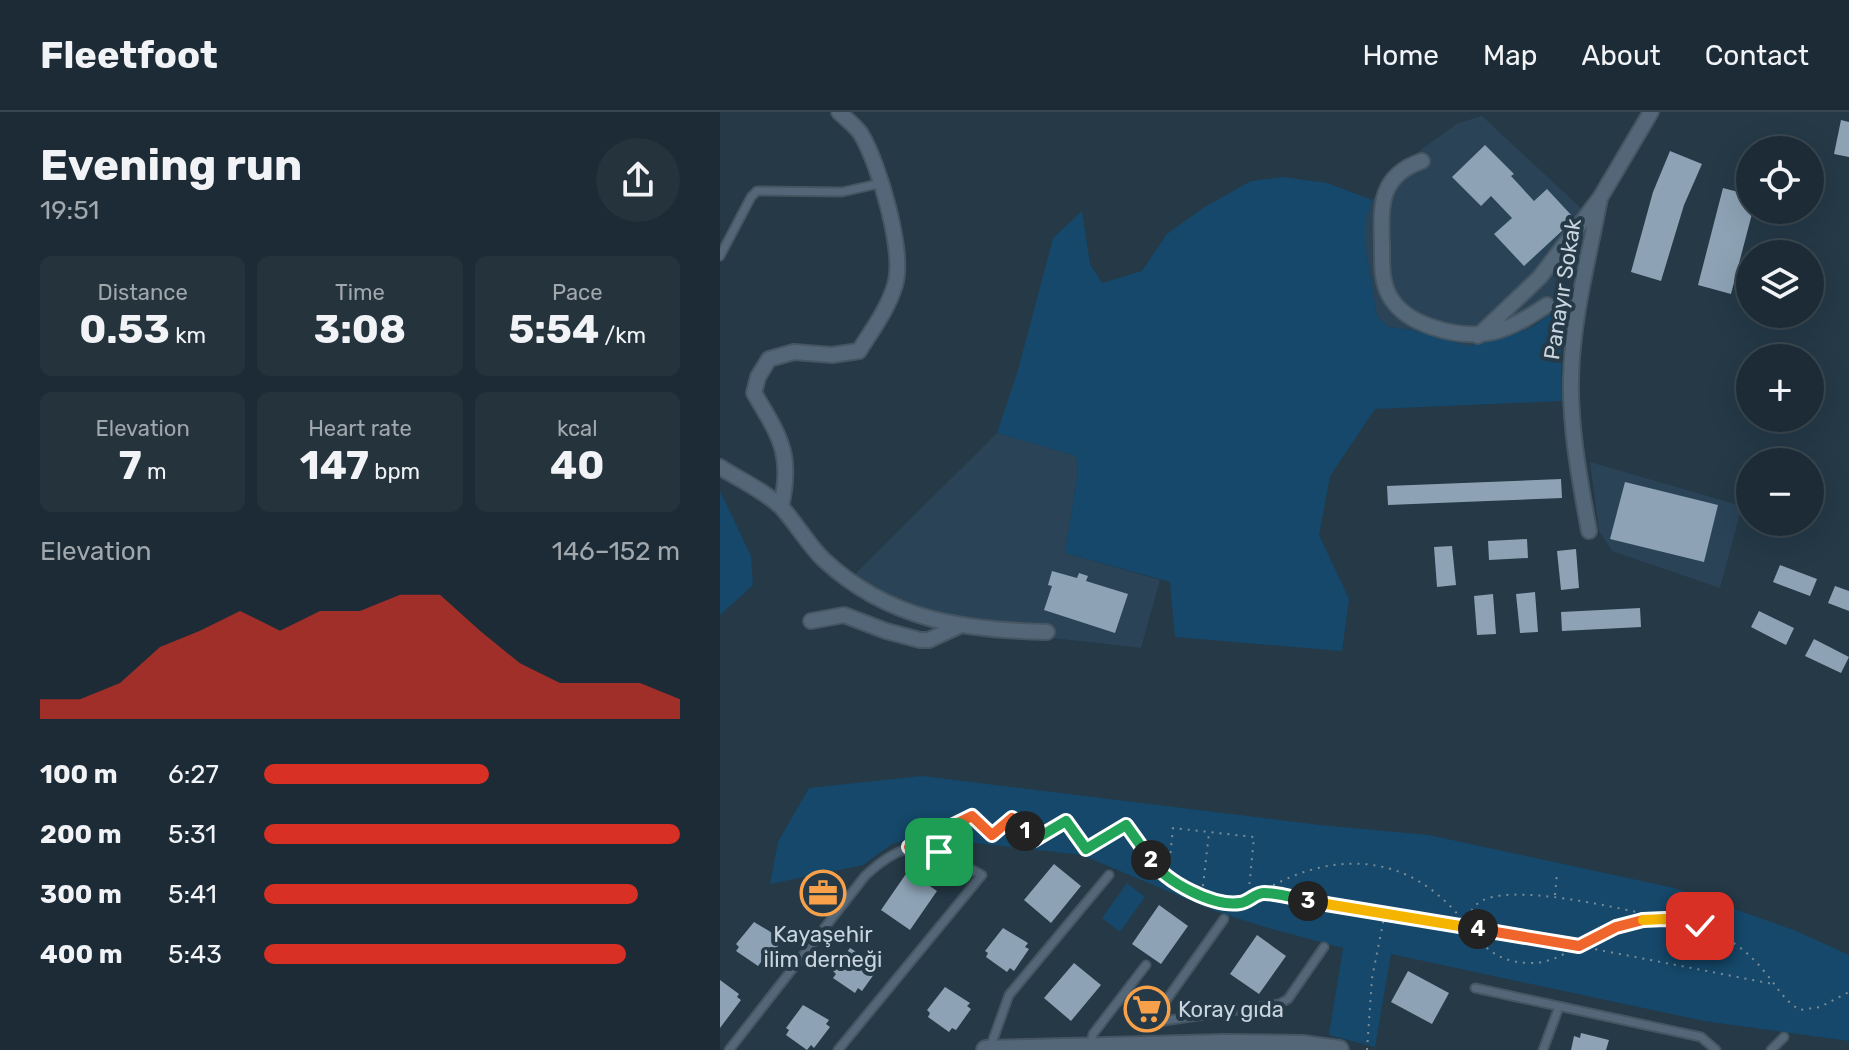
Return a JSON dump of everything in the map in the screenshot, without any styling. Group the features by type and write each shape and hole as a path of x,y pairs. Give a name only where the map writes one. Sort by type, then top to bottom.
{"street":[{"path":"781,507 786,482 782,441 754,393 758,377 769,359 794,352 832,355 859,351 886,308 896,282 894,242 882,183 860,132 839,112"},
{"path":"1478,336 1540,277 1600,198 1651,112"},
{"path":"1422,161 1407,166 1389,184 1382,203 1379,218 1384,284 1392,301 1421,323 1462,335 1478,336 1510,328 1547,305"},
{"name":"Panayır Sokak","path":"1589,531 1575,448 1571,381 1574,326 1600,198"},
{"path":"720,467 781,507 823,560 874,596 903,611 925,619 1047,632"},
{"path":"811,621 844,615 920,640 929,640 961,624"},
{"path":"988,1049 1302,1045 1339,1050"}],"lane":[{"path":"720,256 757,191 842,192 882,183"},
{"path":"729,1050 865,876 882,860 909,847 939,852 982,875 838,1050"},
{"path":"988,1049 1009,995 1109,875"},
{"path":"1142,1046 1150,1023 1224,919"},
{"path":"1150,1023 1279,1004 1288,999 1324,947"},
{"path":"1091,1047 1093,1034 1146,965"},
{"path":"1475,988 1701,1037 1716,1050"},
{"path":"1543,1050 1559,1007"},
{"path":"1771,1050 1784,1037"}],"path":[{"path":"909,847 972,816 992,835 1012,818 1034,840 1066,821 1086,849 1126,825 1158,871 1168,878 1202,895 1241,903 1314,868 1357,863 1381,866 1407,874 1425,885 1441,898 1484,948 1517,962 1544,962 1635,921 1677,921"},
{"path":"1168,878 1173,828 1254,837 1248,900"},
{"path":"1202,895 1209,832"},
{"path":"1555,897 1557,873"},
{"path":"1261,893 1579,946 1774,984"},
{"path":"1467,927 1472,908 1483,899 1513,895 1555,897 1709,929 1751,956 1786,1000 1800,1010 1820,1007 1849,992"},
{"path":"1367,1050 1372,978 1385,913"}],"shaded area":[{"path":"1482,116 1584,211 1561,296 1529,329 1468,346 1413,330 1388,327 1377,316 1365,245 1365,222 1372,200 1411,157 1458,123"},
{"path":"1283,177 1327,183 1372,200 1365,222 1365,245 1377,316 1388,327 1413,330 1468,346 1529,329 1560,307 1562,401 1375,409 1330,476 1319,535 1349,599 1342,651 1175,637 1170,582 1065,553 1078,471 1076,456 997,433 1018,370 1053,238 1082,211 1090,264 1102,283 1142,271 1167,234 1203,208 1251,181"},
{"path":"997,433 1076,456 1078,471 1065,553 1160,580 1141,648 1027,635 893,604 853,576"},
{"path":"1590,462 1736,504 1736,528 1720,588 1612,551 1599,531"},
{"path":"720,491 751,556 753,585 720,615"},
{"path":"922,776 1320,825 1429,835 1674,888 1794,930 1849,955 1849,1041 1704,1021 1391,954 1375,1047 1329,1035 1343,948 1215,911 1082,855 932,838 908,839 892,844 863,865 770,884 778,842 809,788"},
{"path":"1127,883 1145,897 1120,932 1102,918"}],"building":[{"path":"1841,120 1849,122 1849,157 1834,154"},
{"path":"1485,145 1514,174 1511,176 1534,201 1547,189 1573,217 1524,266 1494,234 1512,218 1491,196 1481,206 1452,177"},
{"path":"1670,151 1702,164 1684,205 1661,281 1631,272 1653,192"},
{"path":"1723,188 1736,191 1736,224 1749,224 1745,240 1736,240 1736,275 1731,294 1698,285"},
{"path":"1561,479 1562,498 1388,505 1387,486"},
{"path":"1625,482 1718,505 1704,562 1610,539"},
{"path":"1527,539 1528,558 1489,560 1488,541"},
{"path":"1452,546 1456,585 1437,587 1434,547"},
{"path":"1576,549 1579,588 1561,590 1557,551"},
{"path":"1780,565 1817,579 1810,596 1773,582"},
{"path":"1052,571 1077,578 1079,573 1088,576 1086,581 1128,594 1115,633 1044,610 1052,586 1048,585"},
{"path":"1835,586 1849,591 1849,611 1828,603"},
{"path":"1535,592 1538,632 1520,633 1516,594"},
{"path":"1493,594 1496,634 1477,635 1474,596"},
{"path":"1640,608 1641,627 1562,631 1561,612"},
{"path":"1759,611 1794,628 1786,645 1751,627"},
{"path":"1814,639 1849,657 1841,673 1805,656"},
{"path":"1054,864 1081,886 1051,923 1024,900"},
{"path":"908,871 937,891 910,930 881,910"},
{"path":"1159,905 1188,926 1161,964 1132,944"},
{"path":"754,922 779,937 776,940 780,943 765,965 761,962 758,966 736,951 739,947 736,944"},
{"path":"1003,928 1028,943 1025,947 1029,949 1014,971 1010,968 1007,972 986,957 988,953 985,951"},
{"path":"1257,935 1286,956 1259,994 1230,974"},
{"path":"850,948 876,964 873,967 877,970 862,991 858,988 855,993 833,978 836,974 833,971"},
{"path":"1074,963 1101,985 1071,1021 1044,998"},
{"path":"1408,971 1449,993 1432,1024 1391,1002"},
{"path":"720,980 739,994 737,997 741,1000 720,1028"},
{"path":"945,987 970,1003 967,1006 971,1009 956,1030 952,1028 949,1032 928,1017 930,1013 927,1010"},
{"path":"803,1005 829,1020 826,1024 830,1027 814,1048 811,1045 807,1050 786,1035 789,1030 786,1028"},
{"path":"1581,1033 1609,1040 1606,1050 1571,1050 1574,1036 1580,1038"}],"place":[{"name":"Kayaşehir ilim derneği","path":"823,893"},
{"name":"Koray gıda","path":"1147,1009"}],"route":[{"path":"939,852 909,847 972,816 992,835 1012,818 1034,840 1066,821 1086,849 1126,825 1158,871 1177,884 1227,902 1241,903 1261,893 1579,946 1635,921 1665,919 1700,926"}]}
